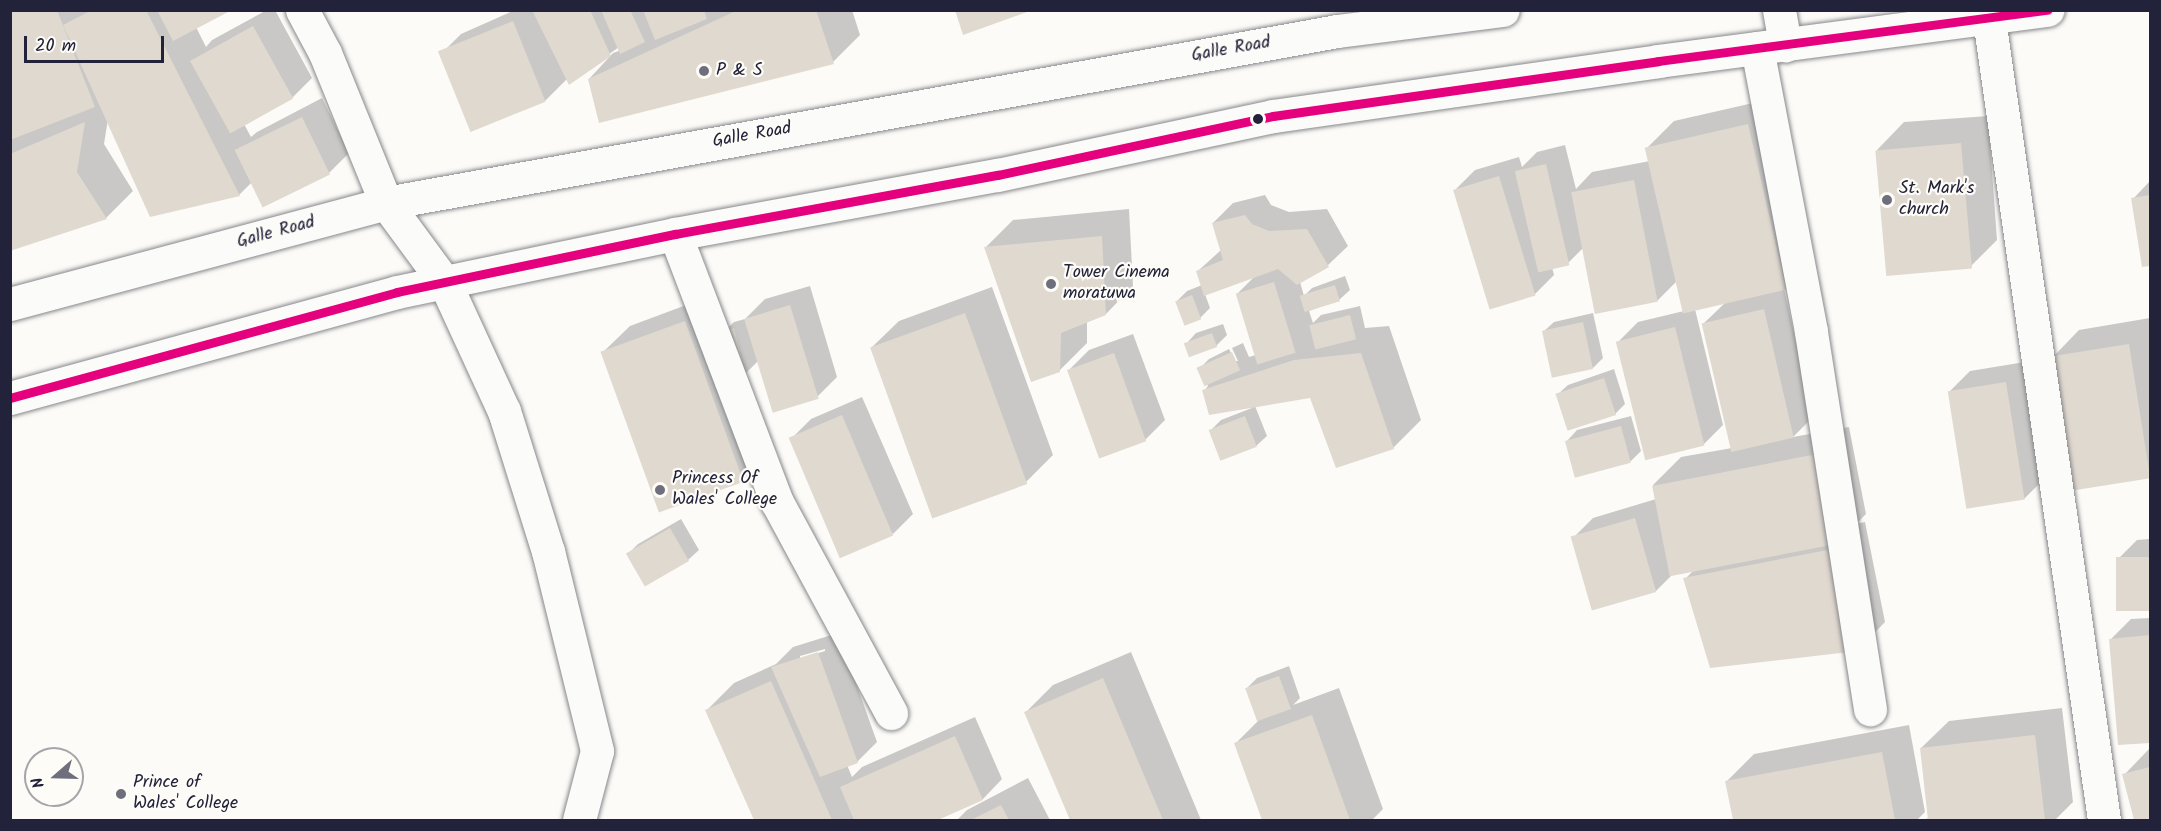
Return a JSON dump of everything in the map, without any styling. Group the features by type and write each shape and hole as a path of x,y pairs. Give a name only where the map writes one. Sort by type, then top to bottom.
{"main road":[{"path":"302,10 325,53 386,203 445,283 504,411 548,551 597,751 579,820"},
{"name":"Galle Road","path":"10,304 386,203 1333,21 1503,10"},
{"path":"1779,10 1771,47 1811,332 1869,709"},
{"path":"10,398 397,292 675,234 998,175 1273,116 2048,10"},
{"path":"1989,19 2104,820"},
{"path":"675,234 777,502 891,713"}],"building":[{"path":"10,10 57,10 95,107 10,140"},
{"path":"92,10 146,10 240,196 150,217 63,25"},
{"path":"157,10 232,10 173,41"},
{"path":"532,10 590,10 611,56 569,85"},
{"path":"601,10 630,10 645,42 620,54"},
{"path":"643,10 704,10 707,19 655,40"},
{"name":"P & S","path":"738,10 816,10 834,64 599,123 588,79"},
{"path":"955,10 1030,10 1030,11 963,35"},
{"path":"513,21 546,102 470,132 438,51"},
{"path":"253,26 293,99 230,133 190,61"},
{"path":"302,117 330,175 263,207 235,150"},
{"path":"85,122 77,172 107,219 10,251 10,154"},
{"path":"1748,124 1786,290 1683,313 1645,148"},
{"path":"1961,143 1972,269 1886,276 1875,150"},
{"path":"1546,164 1569,265 1538,273 1515,171"},
{"path":"1499,176 1536,296 1490,310 1453,190"},
{"path":"1634,180 1658,302 1595,314 1571,192"},
{"path":"2150,195 2150,266 2142,267 2131,198"},
{"path":"1245,215 1252,224 1269,231 1307,229 1329,267 1297,285 1278,269 1204,296 1196,271 1223,260 1212,223"},
{"path":"1102,236 1106,315 1061,333 1060,372 1031,382 984,247"},
{"path":"1274,282 1296,353 1257,364 1236,294"},
{"path":"1335,285 1340,301 1305,312 1300,296"},
{"path":"1192,295 1201,319 1185,326 1175,301"},
{"path":"790,305 819,399 773,413 744,319"},
{"path":"1764,309 1794,438 1731,452 1702,323"},
{"path":"965,313 1027,484 932,519 870,348"},
{"path":"1350,315 1356,339 1315,349 1309,325"},
{"path":"685,321 743,482 659,512 600,352"},
{"path":"1583,322 1593,369 1552,378 1542,331"},
{"path":"1675,327 1705,445 1645,460 1616,342"},
{"path":"734,328 746,376 733,379 721,331"},
{"path":"1212,333 1217,347 1189,357 1184,343"},
{"path":"2129,344 2150,478 2071,491 2050,357"},
{"path":"1232,352 1240,370 1205,386 1196,368"},
{"path":"1114,353 1146,441 1099,458 1067,370"},
{"path":"1361,353 1394,449 1336,468 1310,398 1209,415 1202,390 1294,360"},
{"path":"1604,378 1616,415 1568,431 1555,394"},
{"path":"2006,382 2025,500 1966,509 1948,391"},
{"path":"842,415 893,536 840,558 789,438"},
{"path":"1245,416 1257,447 1220,461 1209,430"},
{"path":"1621,426 1631,463 1575,478 1565,441"},
{"path":"1822,453 1840,543 1670,576 1652,486"},
{"path":"1635,518 1656,592 1592,610 1571,536"},
{"path":"670,528 689,561 645,586 626,554"},
{"path":"1838,548 1858,651 1710,668 1683,578"},
{"path":"2116,557 2150,557 2150,611 2116,611"},
{"path":"2150,635 2150,743 2118,745 2109,639"},
{"path":"818,652 858,763 820,777 771,667"},
{"path":"1279,676 1291,709 1257,721 1245,688"},
{"path":"1103,678 1163,820 1070,820 1024,712"},
{"path":"771,681 832,820 754,820 705,710"},
{"path":"1312,715 1350,820 1262,820 1234,743"},
{"path":"2035,735 2045,820 1928,820 1920,748"},
{"path":"955,736 983,800 938,820 854,820 840,787"},
{"path":"1882,752 1895,820 1733,820 1725,781"},
{"path":"2150,767 2150,820 2134,820 2122,774"},
{"path":"1001,805 1009,820 971,820"}],"transit line":[{"path":"10,398 397,292 675,234 998,175 1273,116 1658,61 2048,10"}],"place":[{"name":"P & S","path":"704,71"},
{"name":"St. Mark's church","path":"1887,200"},
{"name":"Tower Cinema moratuwa","path":"1051,284"},
{"name":"Princess Of Wales' College","path":"660,490"},
{"name":"Prince of Wales' College","path":"121,794"}]}
